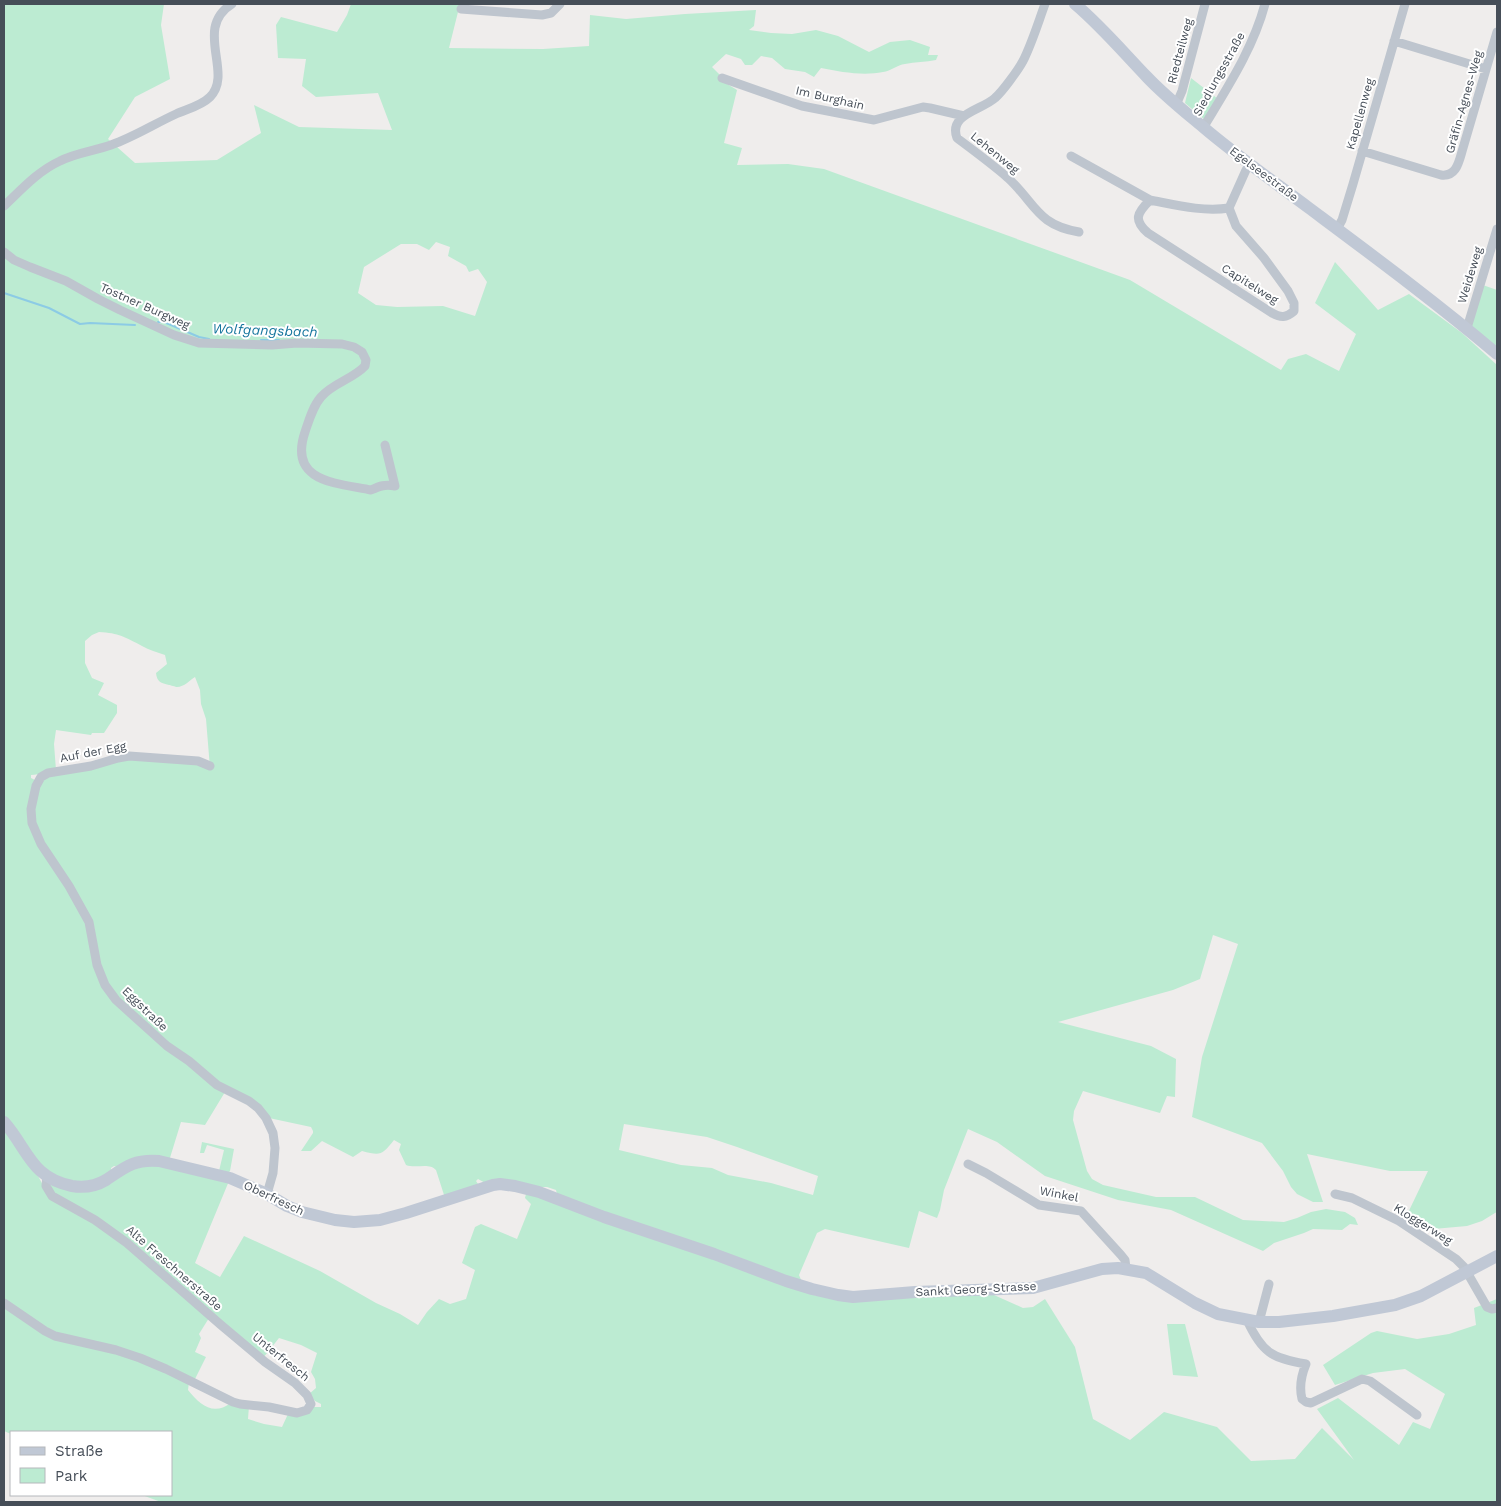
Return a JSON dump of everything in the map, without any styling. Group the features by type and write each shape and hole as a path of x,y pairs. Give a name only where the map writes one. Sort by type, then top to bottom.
{"street":[{"path":"4,206 44,170 61,160 111,145 136,135 210,97 218,84 214,34 216,21 223,9 232,4"},
{"path":"461,9 539,15 551,13 560,4"},
{"name":"Lehenweg","path":"1045,4 1023,62 996,97 964,116 957,122 954,131 956,138 1006,176 1048,222 1067,230 1080,232"},
{"name":"Egelseestraße","path":"1075,4 1104,30 1147,77 1203,128 1466,328 1497,354"},
{"name":"Riedteilweg","path":"1176,104 1182,91 1206,4"},
{"name":"Siedlungsstraße","path":"1203,128 1233,78 1254,37 1265,4"},
{"name":"Kapellenweg","path":"1337,229 1342,220 1405,4"},
{"name":"Gräfin-Agnes-Weg","path":"1362,151 1441,175 1454,172 1460,158 1497,32"},
{"path":"1394,41 1486,69"},
{"name":"Im Burghain","path":"722,78 802,106 874,120 923,107 964,116"},
{"path":"1071,156 1150,200 1218,210 1229,208 1250,165"},
{"name":"Capitelweg","path":"1150,200 1140,210 1138,215 1139,223 1148,233 1272,313 1280,317 1288,316 1294,311 1294,303 1288,292 1264,258 1236,226 1229,208"},
{"name":"Weideweg","path":"1466,328 1497,229"},
{"name":"Tostner Burgweg","path":"4,252 14,260 66,280 120,310 199,343 342,344 354,347 362,352 365,366 356,374 321,396 304,435 302,459 306,468 320,479 371,490 383,484 395,486 385,445"},
{"name":"Auf der Egg","path":"41,777 48,773 91,766 129,756 198,762 210,766"},
{"name":"Eggstraße","path":"41,777 36,786 33,800 31,817 33,827 41,844 69,886 89,922 97,966 105,985 116,1000 167,1046 189,1060 217,1085 250,1101 262,1112 270,1125 275,1148 273,1173 267,1194"},
{"path":"4,1122 33,1163 47,1176"},
{"name":"Oberfresch","path":"47,1176 63,1184 81,1187 89,1186 101,1183 122,1168 135,1162 159,1161 230,1178 302,1212 335,1220 354,1222 380,1220 500,1184 528,1188 562,1202"},
{"name":"Winkel","path":"968,1164 986,1172 1039,1205 1081,1211 1125,1260 1126,1268"},
{"name":"Alte Freschnerstraße","path":"47,1176 46,1186 52,1196 95,1220 127,1242 221,1324"},
{"name":"Kloggerweg","path":"1335,1194 1352,1198 1399,1221 1456,1259 1466,1271 1487,1307 1497,1308"},
{"name":"Sankt Georg-Strasse","path":"562,1202 714,1254 786,1281 838,1295 853,1297 915,1292 1033,1288 1102,1269 1126,1268 1146,1273 1218,1314 1253,1321 1280,1322 1333,1316 1395,1305 1421,1296 1497,1256"},
{"path":"1270,1284 1253,1321 1258,1343 1277,1358 1306,1364 1301,1380 1300,1392 1302,1399 1311,1403 1362,1379 1370,1381 1417,1415"},
{"name":"Unterfresch","path":"4,1303 55,1336 116,1350 140,1358 240,1404 297,1413 310,1407 312,1404 310,1399 301,1389 221,1324"}],"green space":[{"path":"4,4 164,4 161,25 170,79 135,97 108,139 135,163 217,160 261,133 254,105 299,127 392,130 378,93 316,97 302,86 306,59 278,58 276,25 281,17 337,32 351,4 460,4 449,48 543,49 589,46 590,15 626,19 756,10 754,26 749,30 792,34 816,30 838,36 869,52 890,42 910,40 930,47 928,55 938,55 936,60 902,65 886,71 868,74 821,68 814,77 805,72 785,69 772,58 761,56 752,65 745,65 741,59 726,54 712,67 720,75 719,79 737,90 724,143 742,148 737,165 788,164 824,169 1130,280 1281,370 1288,359 1306,354 1339,371 1356,334 1315,303 1335,262 1378,310 1409,294 1462,333 1497,365 1497,1212 1482,1221 1467,1226 1422,1230 1405,1219 1428,1171 1390,1171 1307,1154 1323,1202 1313,1202 1297,1194 1262,1143 1192,1117 1202,1057 1238,944 1213,935 1200,979 1173,990 1058,1022 1151,1046 1176,1059 1175,1097 1167,1096 1160,1113 1083,1091 1074,1111 1073,1120 1087,1171 1092,1179 1103,1185 1156,1197 1195,1197 1243,1220 1284,1222 1311,1212 1326,1209 1345,1212 1355,1218 1358,1225 1350,1224 1342,1230 1313,1229 1274,1243 1263,1251 1171,1210 1118,1200 1045,1176 997,1142 968,1129 944,1190 937,1218 919,1211 909,1248 825,1229 817,1233 799,1275 802,1282 562,1200 563,1198 557,1194 556,1190 547,1187 499,1181 487,1184 478,1179 476,1181 480,1187 445,1198 436,1170 430,1166 406,1165 399,1150 401,1144 394,1140 381,1153 373,1154 362,1151 353,1157 322,1141 311,1151 301,1151 313,1133 311,1127 269,1118 254,1101 242,1093 228,1089 220,1088 225,1092 205,1125 181,1122 169,1161 155,1158 137,1159 118,1167 114,1166 111,1168 111,1173 107,1176 89,1183 75,1183 62,1180 41,1167 4,1119","holes":["436,242 450,247 448,256 466,266 469,272 478,269 487,282 475,316 443,306 397,307 376,305 358,293 364,267 401,244 417,244 429,250","99,632 117,634 147,649 165,655 167,664 156,673 158,680 162,683 180,687 195,677 200,690 201,704 206,719 210,768 198,763 130,758 118,759 45,777 39,783 35,794 33,811 38,834 49,855 71,886 93,924 98,963 102,973 112,990 142,1020 141,1024 118,1004 101,980 94,961 83,915 40,848 31,827 29,816 35,782 31,775 56,770 54,744 56,730 91,735 92,733 104,733 117,713 117,705 98,695 104,683 92,678 85,663 85,641","624,1124 707,1137 818,1176 813,1195 771,1183 728,1175 712,1168 681,1165 619,1150"]},
{"path":"1191,78 1218,99 1205,120 1185,103"},
{"path":"1480,284 1497,290 1497,348 1468,323"},
{"path":"4,1126 35,1170 51,1197 126,1244 209,1318 199,1334 201,1338 195,1352 206,1357 194,1381 136,1355 69,1338 43,1327 46,1334 126,1355 153,1365 189,1382 188,1390 207,1407 218,1409 231,1403 249,1406 248,1419 282,1427 288,1414 301,1414 313,1407 321,1407 321,1404 315,1401 309,1394 316,1388 315,1379 311,1372 317,1353 301,1345 279,1338 263,1358 191,1298 128,1241 96,1219 53,1195 49,1188 51,1183 78,1189 94,1188 128,1168 150,1164 178,1167 229,1181 195,1263 220,1277 244,1236 320,1271 418,1325 439,1299 450,1304 466,1299 475,1270 462,1263 475,1227 481,1224 517,1239 531,1204 525,1198 527,1190 630,1228 714,1256 817,1296 889,1299 994,1295 1023,1308 1033,1307 1045,1299 1075,1347 1093,1419 1130,1440 1164,1412 1217,1427 1251,1461 1295,1459 1322,1428 1354,1460 1317,1409 1338,1398 1399,1445 1413,1422 1430,1429 1445,1394 1405,1369 1373,1373 1335,1385 1323,1365 1371,1333 1377,1331 1417,1339 1449,1334 1476,1325 1474,1308 1497,1299 1497,1502 161,1502 145,1496 172,1496 172,1431 10,1431 10,1434 4,1431"},
{"path":"202,1142 234,1149 230,1171 227,1174 219,1171 224,1150 207,1145 204,1153 200,1153"},
{"path":"1167,1324 1185,1324 1198,1377 1173,1375"}],"waterway":[{"name":"Wolfgangsbach","path":"4,293 49,308 80,324 135,325"},
{"name":"Wolfgangsbach","path":"158,322 164,322 199,337 209,339"},
{"name":"Wolfgangsbach","path":"261,340 279,340"}]}
